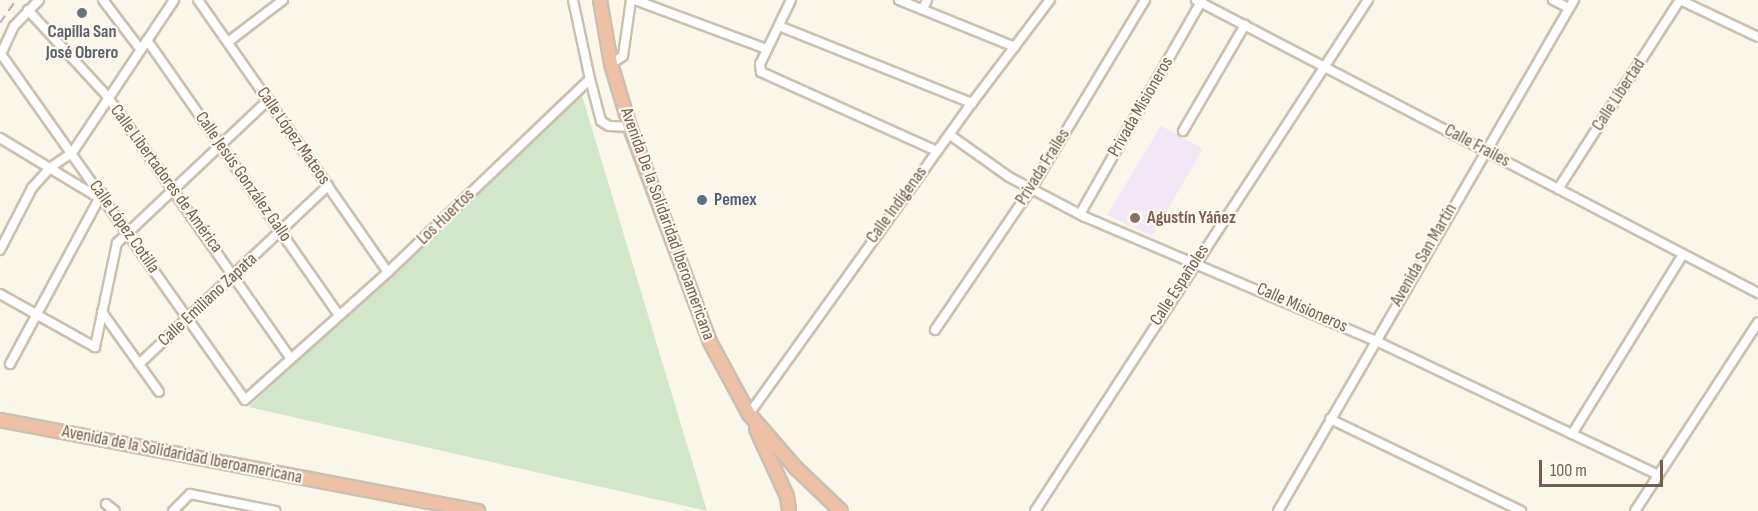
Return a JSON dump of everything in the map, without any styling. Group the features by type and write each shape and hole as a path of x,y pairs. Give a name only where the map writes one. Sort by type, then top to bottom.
{"highway":[{"name":"Avenida De la Solidaridad Iberoamericana","path":"600,0 611,64 630,127 694,305 749,414 796,468 841,511"},
{"path":"749,414 787,496 789,511"},
{"name":"Avenida de la Solidaridad Iberoamericana","path":"0,420 478,511"}],"street":[{"path":"0,55 14,26 39,0"},
{"path":"103,0 140,49"},
{"path":"0,250 32,188 51,167 72,153 106,96 174,0"},
{"name":"Calle López Mateos","path":"198,0 388,272"},
{"path":"228,42 283,0"},
{"path":"573,0 601,121 609,126 630,127"},
{"path":"611,64 622,56 633,0 767,49"},
{"path":"791,0 767,49 761,72 937,151"},
{"path":"899,0 925,4 1015,47"},
{"name":"Calle Indígenas","path":"749,414 937,151 1050,0"},
{"name":"Privada Frailes","path":"935,330 1030,189 1144,0"},
{"name":"Calle Españoles","path":"1035,511 1322,65 1368,0"},
{"path":"1553,0 1569,8"},
{"name":"Avenida San Martín","path":"1278,511 1374,340 1574,0"},
{"path":"1680,0 1692,3 1758,37"},
{"name":"Calle Libertad","path":"1558,189 1680,0"},
{"name":"Calle Frailes","path":"1200,1 1758,293"},
{"name":"Privada Misioneros","path":"1080,214 1200,1"},
{"name":"Calle Libertadores de América","path":"28,10 106,96 235,275 291,359"},
{"path":"1183,131 1245,25"},
{"path":"779,26 972,103"},
{"name":"Calle Jesús González Gallo","path":"147,40 338,314"},
{"name":"Calle López Cotilla","path":"0,55 72,153 100,196 127,230 245,400"},
{"name":"Los Huertos","path":"245,400 338,314 388,272 590,79"},
{"path":"0,294 36,311 95,347 112,254 127,230 222,147 268,100"},
{"name":"Calle Misioneros","path":"950,135 1030,189 1080,214 1374,340 1658,475"},
{"path":"0,138 100,196 36,311 10,364"},
{"name":"Calle Emiliano Zapata","path":"139,364 328,186"},
{"path":"1572,434 1683,254"},
{"path":"102,312 159,392"},
{"path":"1635,511 1758,322"},
{"path":"1330,419 1521,511"},
{"path":"173,511 190,494 271,510"},
{"path":"106,504 115,511"}],"shaded area":[{"path":"1161,126 1203,149 1152,236 1107,215"}],"green space":[{"path":"580,89 707,511 249,407"}],"railway":[{"path":"0,23 16,0"}],"place":[{"name":"Capilla San José Obrero","path":"82,13"},
{"name":"Pemex","path":"702,200"},
{"name":"Agustín Yáñez","path":"1135,218"}]}
